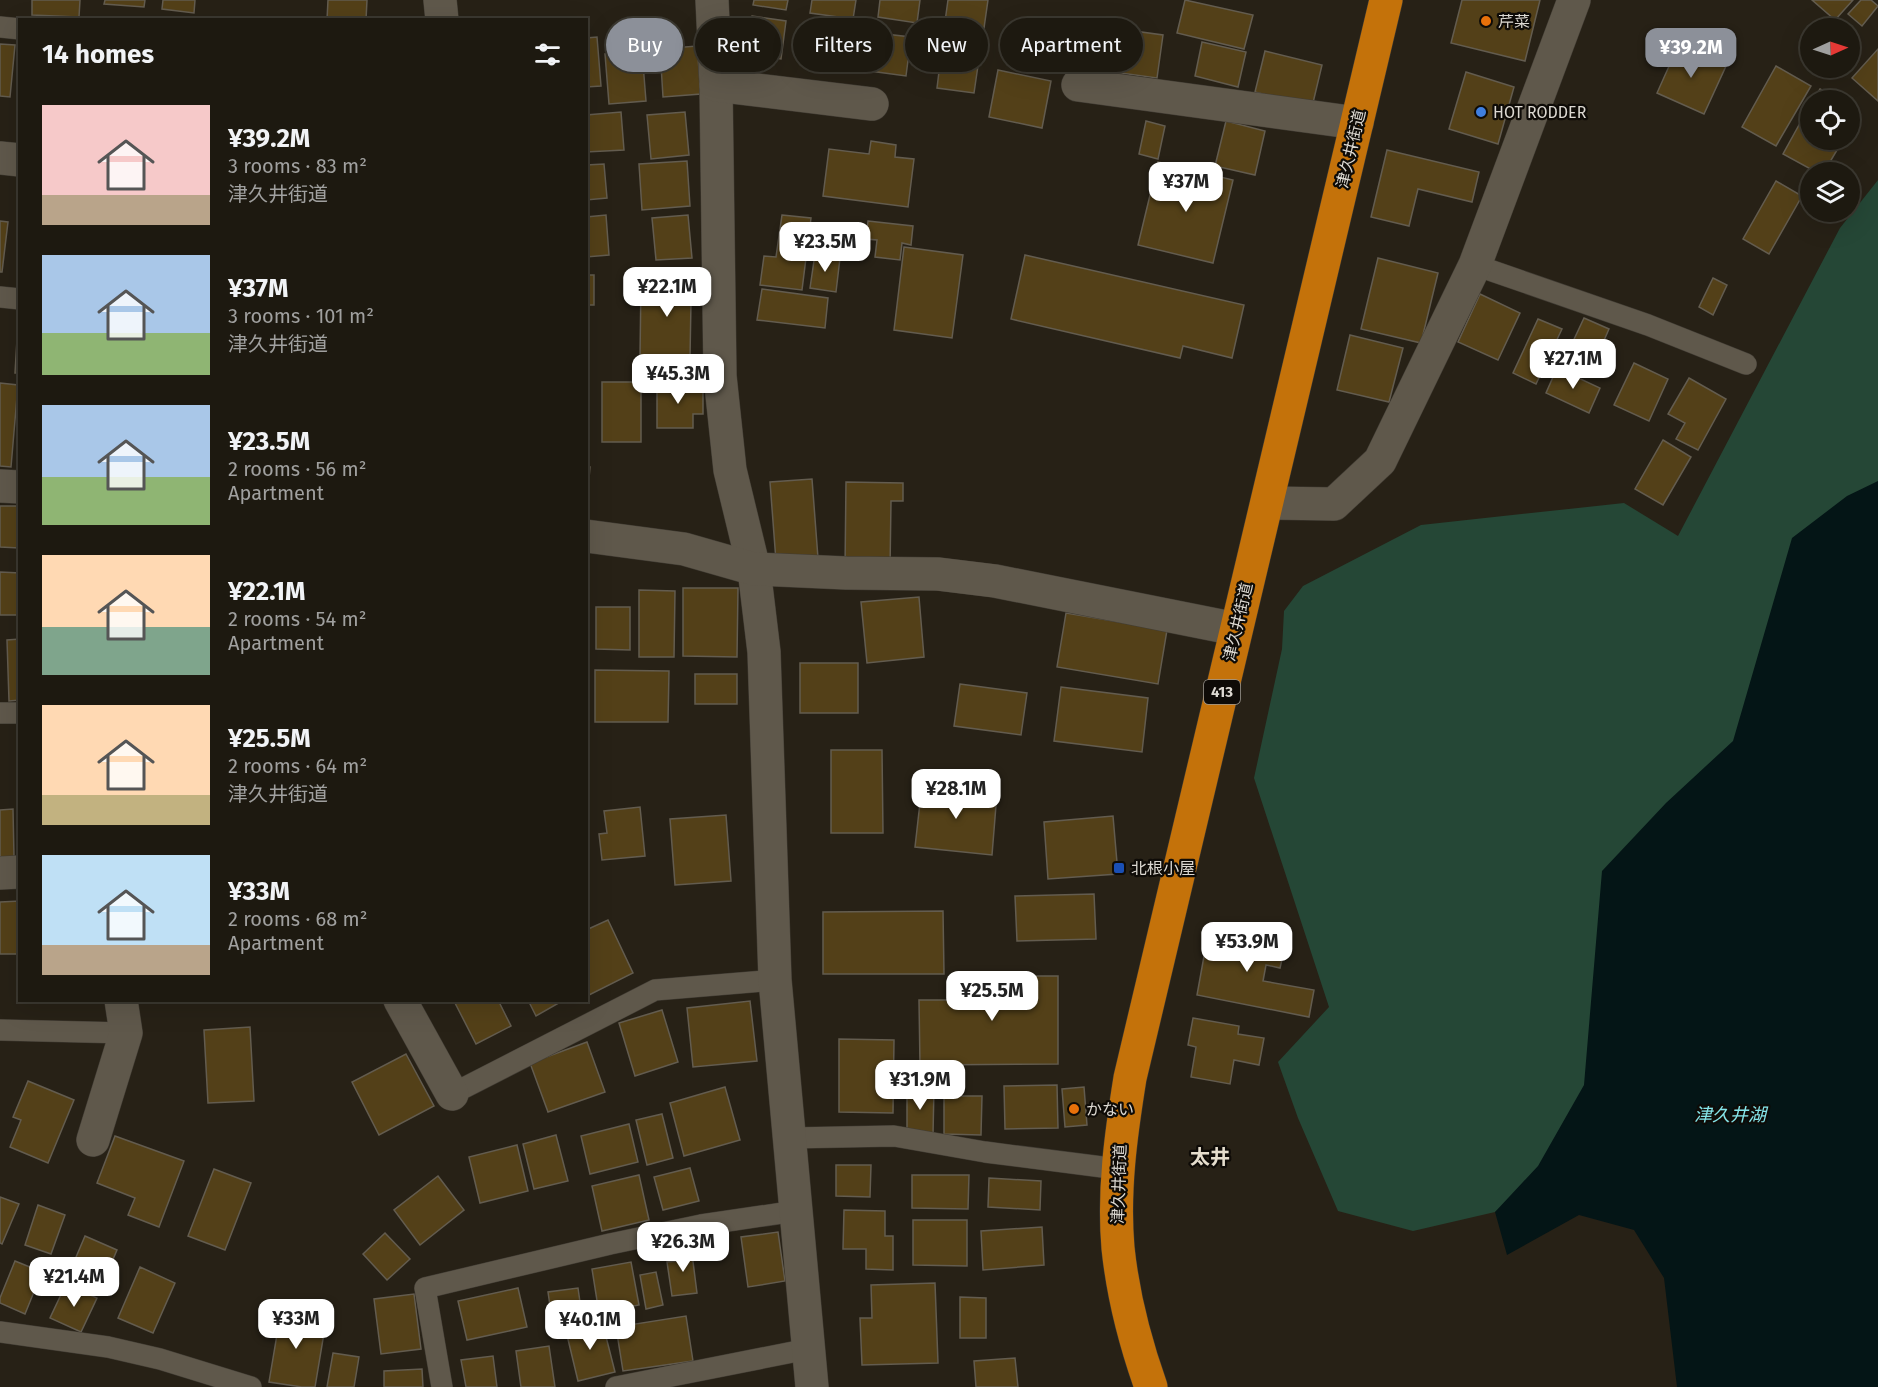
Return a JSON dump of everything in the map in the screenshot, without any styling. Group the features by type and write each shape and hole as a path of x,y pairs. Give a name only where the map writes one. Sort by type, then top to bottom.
{"highway":[{"name":"津久井街道","path":"1151,1387 1136,1339 1123,1282 1118,1247 1118,1169 1130,1078 1386,0"}],"street":[{"path":"440,0 442,18"},
{"path":"712,0 716,85 720,376 730,470 754,569 764,652 775,980 812,1387"},
{"path":"1267,503 1334,504 1380,461 1475,264 1574,0"},
{"path":"1078,84 1357,123"},
{"path":"716,85 873,104"},
{"path":"0,158 18,160"},
{"path":"0,486 18,487"},
{"path":"588,536 684,549 754,569 938,574 995,581 1236,630"},
{"path":"0,873 18,873"},
{"path":"93,1140 126,1033 121,1002"},
{"path":"401,1002 452,1094"}],"lane":[{"path":"0,27 18,29"},
{"path":"1475,264 1648,325 1746,364"},
{"path":"0,297 18,299"},
{"path":"0,712 18,713"},
{"path":"452,1094 655,990 775,980"},
{"path":"0,1030 126,1033"},
{"path":"790,1138 894,1136 1007,1155 1118,1169"},
{"path":"442,1387 425,1288 701,1225 796,1210"},
{"path":"0,1332 108,1347 160,1359 251,1387"},
{"path":"616,1387 808,1349"}],"green space":[{"path":"1878,180 1878,500 1733,751 1584,1095 1537,1176 1495,1212 1413,1231 1338,1211 1298,1118 1278,1062 1329,1007 1254,778 1282,649 1284,611 1303,586 1421,525 1624,503 1678,536 1840,228 1845,222 1860,222 1860,203"}],"water":[{"name":"津久井湖","path":"1878,481 1878,1387 1677,1387 1664,1278 1634,1230 1579,1215 1507,1255 1495,1212 1538,1166 1584,1085 1602,871 1666,803 1733,741 1792,538 1847,496"}],"building":[{"path":"32,0 80,0 79,17 32,15"},
{"path":"105,0 145,0 144,7 104,4"},
{"path":"163,0 195,0 194,13 162,9"},
{"path":"328,0 367,0 366,18 327,18"},
{"path":"754,0 788,0 786,10 753,5"},
{"path":"812,0 856,0 853,18 810,13"},
{"path":"880,0 920,0 918,18 905,18 905,21 878,17"},
{"path":"948,0 988,0 985,18 946,18"},
{"path":"1185,0 1253,15 1244,49 1177,33"},
{"path":"1462,0 1540,0 1525,61 1451,43"},
{"path":"1812,0 1853,0 1837,18 1833,18"},
{"path":"1861,0 1871,0 1878,6 1862,26 1860,18 1853,18 1848,14"},
{"path":"781,20 786,21 781,59"},
{"path":"1143,32 1163,35 1157,78 1113,72 1143,72"},
{"path":"893,35 905,36 906,76 877,72 893,72"},
{"path":"597,37 601,86 588,87 588,38"},
{"path":"1202,42 1246,52 1238,87 1195,76"},
{"path":"0,44 15,45 10,97 0,96"},
{"path":"1679,44 1726,66 1704,114 1657,93"},
{"path":"695,46 695,72 699,72 701,94 663,97 661,72 683,72 683,47"},
{"path":"1878,49 1878,101 1852,78 1860,78 1860,69"},
{"path":"1265,51 1322,65 1312,107 1255,92"},
{"path":"1776,66 1811,86 1809,90 1800,90 1800,105 1776,146 1742,127"},
{"path":"998,70 1051,81 1042,128 989,117"},
{"path":"606,72 644,72 646,101 609,104"},
{"path":"939,72 977,72 974,93 937,88"},
{"path":"1466,72 1514,87 1498,144 1449,129"},
{"path":"621,112 624,150 588,152 588,115"},
{"path":"685,112 689,155 651,159 647,115"},
{"path":"1146,121 1165,126 1158,159 1139,154"},
{"path":"1226,121 1265,131 1255,175 1215,166"},
{"path":"1800,123 1800,150 1837,150 1830,162 1800,163 1783,154"},
{"path":"871,141 896,145 895,157 914,159 908,207 823,196 829,149 869,154"},
{"path":"1387,150 1479,172 1472,202 1418,189 1409,226 1371,217"},
{"path":"687,161 690,206 642,210 639,164"},
{"path":"1158,162 1233,180 1213,263 1138,245"},
{"path":"604,164 607,198 588,200 588,165"},
{"path":"1776,181 1800,195 1800,200 1769,254 1743,239"},
{"path":"606,215 609,255 588,257 588,217"},
{"path":"688,215 692,258 656,260 652,218"},
{"path":"782,215 811,218 802,290 760,285 764,256 776,257"},
{"path":"0,221 8,222 2,272 0,272"},
{"path":"868,221 913,226 911,245 902,243 900,260 875,257 877,240 866,239"},
{"path":"817,226 852,231 849,250 815,246"},
{"path":"904,247 963,255 952,338 894,330"},
{"path":"815,254 840,258 836,292 810,288"},
{"path":"1025,255 1244,305 1232,358 1183,346 1180,358 1011,319"},
{"path":"1378,258 1438,273 1421,343 1361,329"},
{"path":"588,275 594,275 594,305 588,305"},
{"path":"1713,278 1727,285 1713,315 1699,307"},
{"path":"641,282 701,282 701,302 691,302 690,357 640,357"},
{"path":"762,289 828,298 825,328 757,320"},
{"path":"1480,294 1520,313 1498,360 1458,342"},
{"path":"1584,318 1609,329 1588,377 1562,365"},
{"path":"1538,319 1562,329 1536,384 1513,373"},
{"path":"18,323 18,373 15,373"},
{"path":"1350,335 1403,348 1389,402 1337,390"},
{"path":"1634,363 1668,379 1649,421 1614,405"},
{"path":"1557,368 1600,388 1589,413 1546,393"},
{"path":"1689,378 1726,399 1698,450 1676,439 1685,423 1668,414"},
{"path":"602,382 641,382 641,442 602,442"},
{"path":"657,382 693,383 693,390 703,390 703,414 693,414 693,428 657,428"},
{"path":"0,383 18,385 11,467 0,466"},
{"path":"1663,440 1691,457 1663,505 1635,489"},
{"path":"812,479 818,558 776,561 770,482"},
{"path":"846,482 903,483 903,501 891,501 890,569 845,569"},
{"path":"0,506 18,506 18,548 0,547"},
{"path":"0,572 18,573 18,615 0,615"},
{"path":"683,588 738,588 737,657 683,656"},
{"path":"639,590 675,591 674,657 639,657"},
{"path":"919,597 924,657 867,663 861,602"},
{"path":"596,607 630,607 630,650 596,649"},
{"path":"1066,613 1167,630 1158,684 1057,667"},
{"path":"18,639 18,700 9,701 7,640"},
{"path":"800,663 858,663 858,713 800,713"},
{"path":"595,670 669,671 668,722 595,722"},
{"path":"695,674 737,674 737,704 695,704"},
{"path":"960,684 1027,693 1021,735 954,726"},
{"path":"1061,687 1148,698 1142,752 1054,741"},
{"path":"831,750 882,750 883,833 831,833"},
{"path":"922,785 997,793 992,855 915,847"},
{"path":"640,807 645,856 602,860 599,834 607,833 604,811"},
{"path":"13,809 14,857 0,857 0,810"},
{"path":"726,815 731,881 675,885 670,819"},
{"path":"1113,816 1118,874 1048,879 1044,822"},
{"path":"1094,894 1096,939 1017,941 1015,896"},
{"path":"18,901 18,954 0,954 0,902"},
{"path":"943,911 944,974 823,974 823,912"},
{"path":"608,920 633,973 588,996 588,929"},
{"path":"1210,923 1261,933 1259,942 1271,945 1269,952 1283,955 1280,968 1266,965 1263,981 1314,990 1309,1017 1197,995"},
{"path":"951,976 1058,976 1058,1064 920,1065 919,1000 951,1000"},
{"path":"750,1001 757,1061 693,1067 687,1008"},
{"path":"499,1002 511,1026 476,1044 455,1003"},
{"path":"529,1002 560,1002 536,1016"},
{"path":"662,1010 678,1062 635,1076 619,1023"},
{"path":"1193,1018 1239,1026 1238,1034 1264,1038 1259,1065 1234,1060 1230,1084 1191,1077 1196,1047 1188,1045"},
{"path":"250,1027 254,1101 208,1103 204,1030"},
{"path":"839,1039 894,1040 893,1113 839,1112"},
{"path":"587,1042 605,1092 548,1112 530,1063"},
{"path":"406,1054 434,1106 379,1135 352,1082"},
{"path":"28,1081 74,1100 48,1163 10,1147 21,1120 13,1117"},
{"path":"1057,1085 1058,1128 1005,1129 1004,1086"},
{"path":"725,1087 740,1140 684,1156 670,1103"},
{"path":"907,1087 934,1087 933,1135 907,1134"},
{"path":"1084,1087 1087,1125 1065,1127 1062,1089"},
{"path":"944,1096 982,1096 981,1135 944,1134"},
{"path":"662,1114 673,1158 647,1165 636,1120"},
{"path":"629,1124 638,1162 590,1174 581,1136"},
{"path":"556,1135 568,1181 534,1189 523,1144"},
{"path":"115,1136 184,1161 159,1227 128,1215 135,1198 97,1183"},
{"path":"517,1145 528,1191 480,1203 469,1157"},
{"path":"836,1165 871,1165 870,1197 836,1196"},
{"path":"690,1168 699,1201 663,1210 654,1177"},
{"path":"214,1169 251,1183 225,1250 188,1236"},
{"path":"639,1175 649,1220 602,1231 592,1186"},
{"path":"912,1175 969,1175 968,1209 912,1208"},
{"path":"438,1176 464,1210 420,1245 394,1210"},
{"path":"989,1178 1041,1181 1040,1210 988,1207"},
{"path":"0,1197 19,1204 2,1244 0,1243"},
{"path":"38,1205 65,1215 51,1254 25,1245"},
{"path":"844,1210 885,1211 885,1236 893,1236 893,1270 866,1269 866,1249 843,1249"},
{"path":"913,1220 967,1220 967,1266 913,1265"},
{"path":"1042,1227 1044,1265 983,1270 981,1231"},
{"path":"778,1232 785,1281 748,1287 741,1237"},
{"path":"385,1233 410,1259 387,1280 363,1254"},
{"path":"85,1236 117,1250 100,1290 68,1276"},
{"path":"691,1246 697,1293 672,1296 667,1262 677,1261 675,1249"},
{"path":"15,1261 42,1272 25,1314 0,1303"},
{"path":"631,1262 639,1305 599,1313 592,1269"},
{"path":"140,1267 175,1283 153,1333 118,1318"},
{"path":"656,1272 663,1305 646,1309 640,1275"},
{"path":"935,1283 938,1363 862,1365 860,1318 872,1318 871,1285"},
{"path":"66,1284 97,1298 81,1332 50,1318"},
{"path":"518,1288 527,1327 467,1340 458,1301"},
{"path":"578,1288 583,1323 553,1327 548,1292"},
{"path":"414,1294 421,1349 381,1354 374,1299"},
{"path":"960,1297 986,1298 986,1338 960,1338"},
{"path":"282,1305 309,1310 306,1330 324,1333 315,1387 269,1382"},
{"path":"686,1316 693,1361 623,1371 616,1327"},
{"path":"602,1321 615,1372 578,1381 566,1331"},
{"path":"549,1346 555,1387 521,1387 516,1351"},
{"path":"333,1353 359,1357 354,1387 327,1387"},
{"path":"493,1356 497,1387 466,1387 461,1360"},
{"path":"1015,1358 1018,1387 976,1387 974,1361"},
{"path":"422,1369 423,1387 384,1387 384,1371"}],"place":[{"name":"芹菜","path":"1486,21"},
{"name":"HOT RODDER","path":"1481,112"},
{"name":"北根小屋","path":"1119,868"},
{"name":"かない","path":"1074,1109"}],"district":[{"name":"太井","path":"1210,1157"}]}
